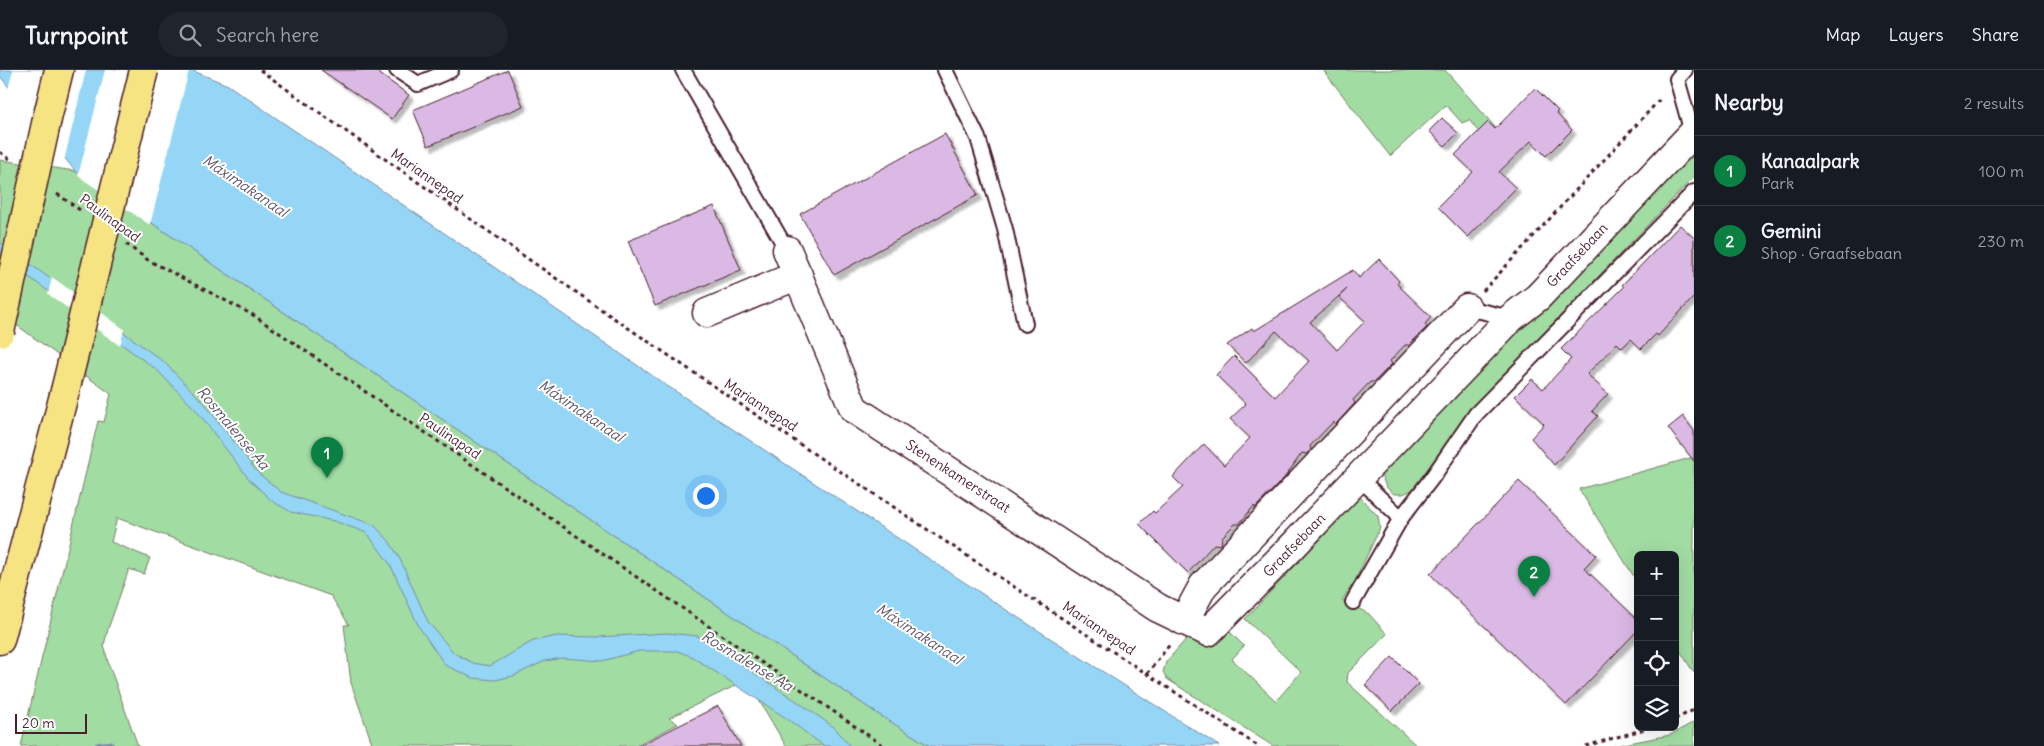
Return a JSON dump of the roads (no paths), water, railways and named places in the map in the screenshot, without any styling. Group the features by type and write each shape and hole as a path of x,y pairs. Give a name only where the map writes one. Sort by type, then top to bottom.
{"highway":[{"path":"0,332 60,70"},
{"path":"0,640 144,70"}],"street":[{"name":"Graafsebaan","path":"1184,621 1208,632 1359,478 1511,318 1538,297 1693,134"},
{"name":"Stenenkamerstraat","path":"788,250 854,409 1158,608 1184,621"},
{"path":"706,313 798,275"},
{"path":"1184,621 1204,586 1467,308"}],"lane":[{"path":"397,70 418,84 451,70"},
{"path":"684,70 788,250"},
{"path":"946,70 978,138 1005,228 1025,324"},
{"name":"Graafsebaan","path":"1681,75 1693,134"},
{"path":"1353,602 1401,518 1432,478 1476,414 1694,192"},
{"path":"1467,308 1511,318"},
{"path":"1359,478 1401,518"}],"water":[{"name":"Máximakanaal","path":"0,70 191,70 228,85 669,387 1011,613 1219,746 930,746 878,714 75,171 0,76"},
{"path":"0,242 164,362 205,404 257,472 281,492 374,525 389,541 400,559 428,622 454,653 473,663 490,666 533,641 557,636 598,637 667,633 698,636 835,728 850,746 824,746 786,718 691,656 677,651 639,651 602,661 563,658 545,661 513,676 495,680 473,678 445,665 419,627 390,564 367,533 334,521 291,512 272,501 249,479 196,410 157,370 0,256"}],"waterway":[{"path":"99,746 110,745"}],"place":[{"name":"Kanaalpark","path":"327,478"},
{"name":"Gemini","path":"1534,597"}],"water label":[{"name":"Rosmalense Aa","path":"233,428"},
{"name":"Rosmalense Aa","path":"747,661"}]}
